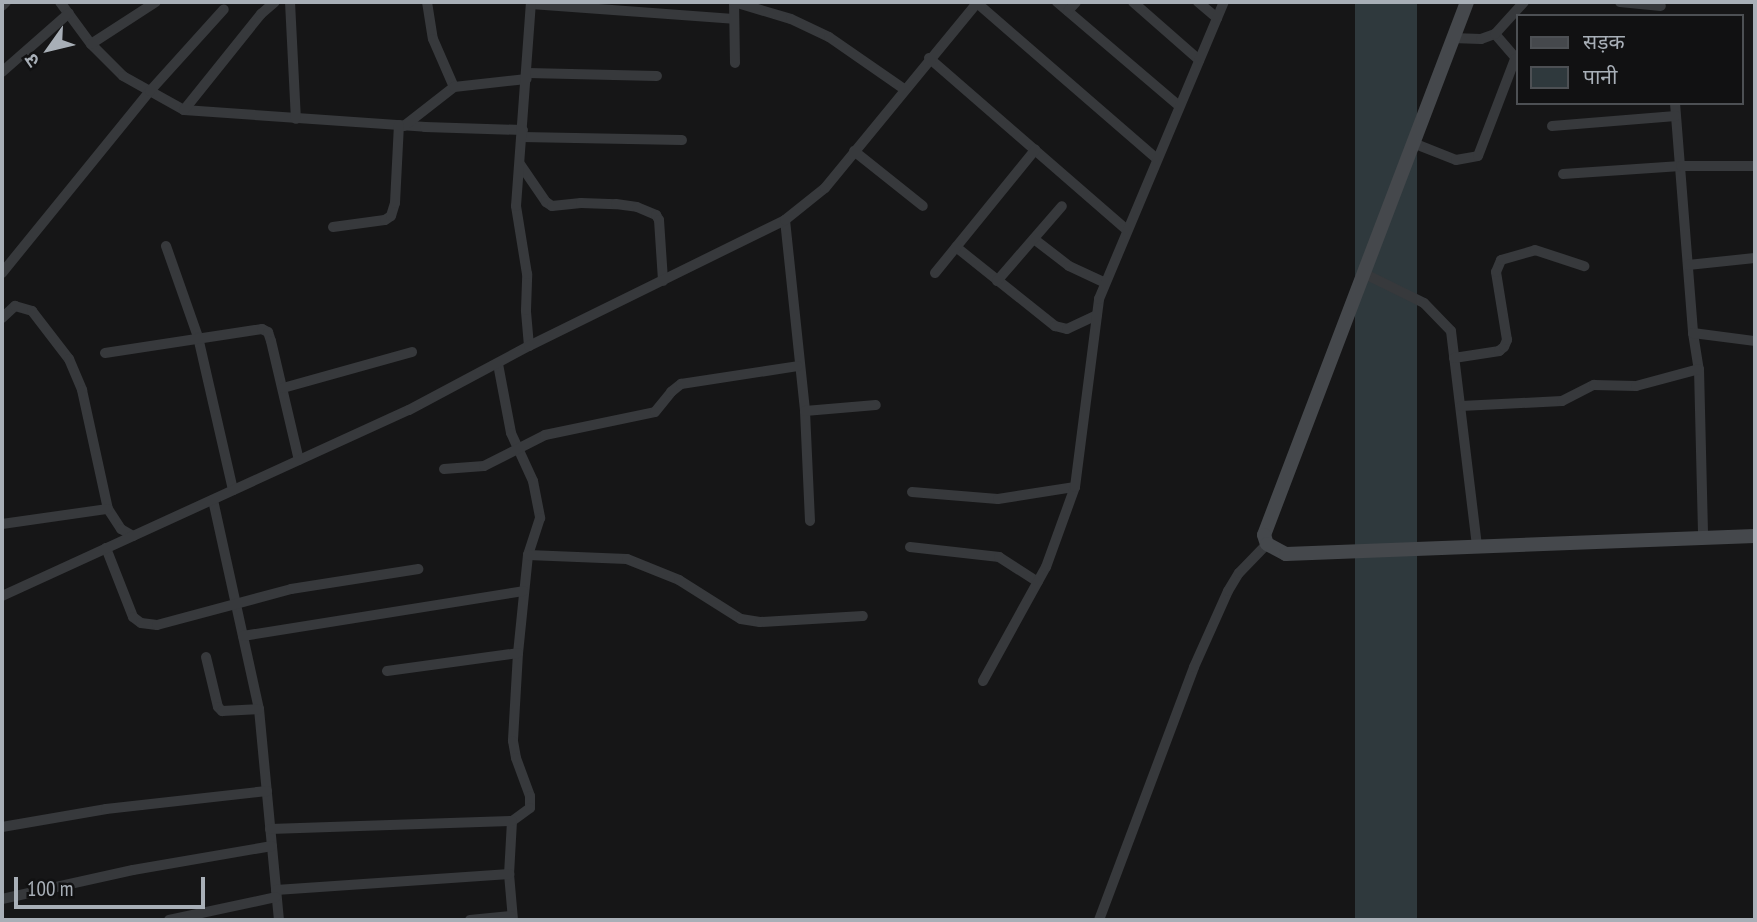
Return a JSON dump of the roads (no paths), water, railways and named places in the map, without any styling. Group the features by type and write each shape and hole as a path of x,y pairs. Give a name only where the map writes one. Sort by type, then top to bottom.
{"street":[{"path":"2,6 6,2"},
{"path":"91,44 156,2"},
{"path":"184,110 261,14 275,2"},
{"path":"290,2 296,119"},
{"path":"426,2 433,39 454,87"},
{"path":"734,63 734,2 791,19 829,37 904,89"},
{"path":"2,596 409,410 529,346 663,281 755,232 785,220 825,188 977,2 1156,158"},
{"path":"1057,2 1179,106"},
{"path":"1068,11 1076,2"},
{"path":"1133,2 1199,60"},
{"path":"1198,2 1217,18"},
{"path":"983,681 1038,582 1075,487 1097,315 1105,283 1224,2"},
{"path":"1467,2 1264,535 1267,544 1286,554 1755,536"},
{"path":"1452,38 1481,39 1495,34 1524,2"},
{"path":"1620,2 1661,8"},
{"path":"529,346 527,274 516,206 528,76 531,3 733,19"},
{"path":"2,72 65,6 91,44 123,75 184,110 523,134 682,140"},
{"path":"2,273 150,91 224,9"},
{"path":"1413,143 1456,160 1478,156 1516,59 1495,34"},
{"path":"929,58 1127,230"},
{"path":"333,227 385,220 391,216 395,203 401,126 454,87 528,76 657,76"},
{"path":"1675,105 1693,333 1699,369 1703,538"},
{"path":"1552,126 1676,116"},
{"path":"935,272 1035,150"},
{"path":"854,151 923,206"},
{"path":"520,164 546,202 552,206 616,204 637,207 656,215 659,220 663,281"},
{"path":"1563,174 1681,166 1755,166"},
{"path":"997,281 1062,206"},
{"path":"785,220 798,366 805,411 810,521"},
{"path":"1034,239 1069,266 1105,283"},
{"path":"166,246 198,337 233,491"},
{"path":"956,247 1055,326 1067,329 1097,315"},
{"path":"1454,358 1499,351 1507,340 1496,272 1501,260 1535,250 1584,266"},
{"path":"1688,265 1755,258"},
{"path":"1363,273 1424,303 1451,331 1478,547"},
{"path":"2,318 15,306 32,311 69,359 82,390 108,509 121,528 133,536"},
{"path":"105,353 250,328 268,332 299,460"},
{"path":"1693,333 1755,341"},
{"path":"283,388 412,352"},
{"path":"270,829 512,821 530,808 530,796 516,758 513,741 523,591 528,555 540,518 533,481 517,449 498,364"},
{"path":"444,468 484,466 545,435 655,412 681,384 798,366"},
{"path":"1461,406 1557,402 1594,385 1636,386 1699,369"},
{"path":"805,411 876,405"},
{"path":"912,492 998,499 1075,487"},
{"path":"213,500 259,709 279,920"},
{"path":"2,524 108,509"},
{"path":"1099,920 1194,667 1228,591 1239,573 1267,544"},
{"path":"910,547 999,557 1038,582"},
{"path":"106,548 133,617 141,623 157,625 290,589 418,569"},
{"path":"528,555 627,559 679,580 741,619 760,622 863,616"},
{"path":"243,636 523,591"},
{"path":"387,671 518,653"},
{"path":"206,657 218,707 222,711 259,709"},
{"path":"2,827 106,809 267,791"},
{"path":"470,920 512,918 509,874 512,821"},
{"path":"2,899 133,870 272,846"},
{"path":"169,920 276,894 509,874"}],"water":[{"path":"1355,2 1417,2 1417,920 1355,920"}]}
